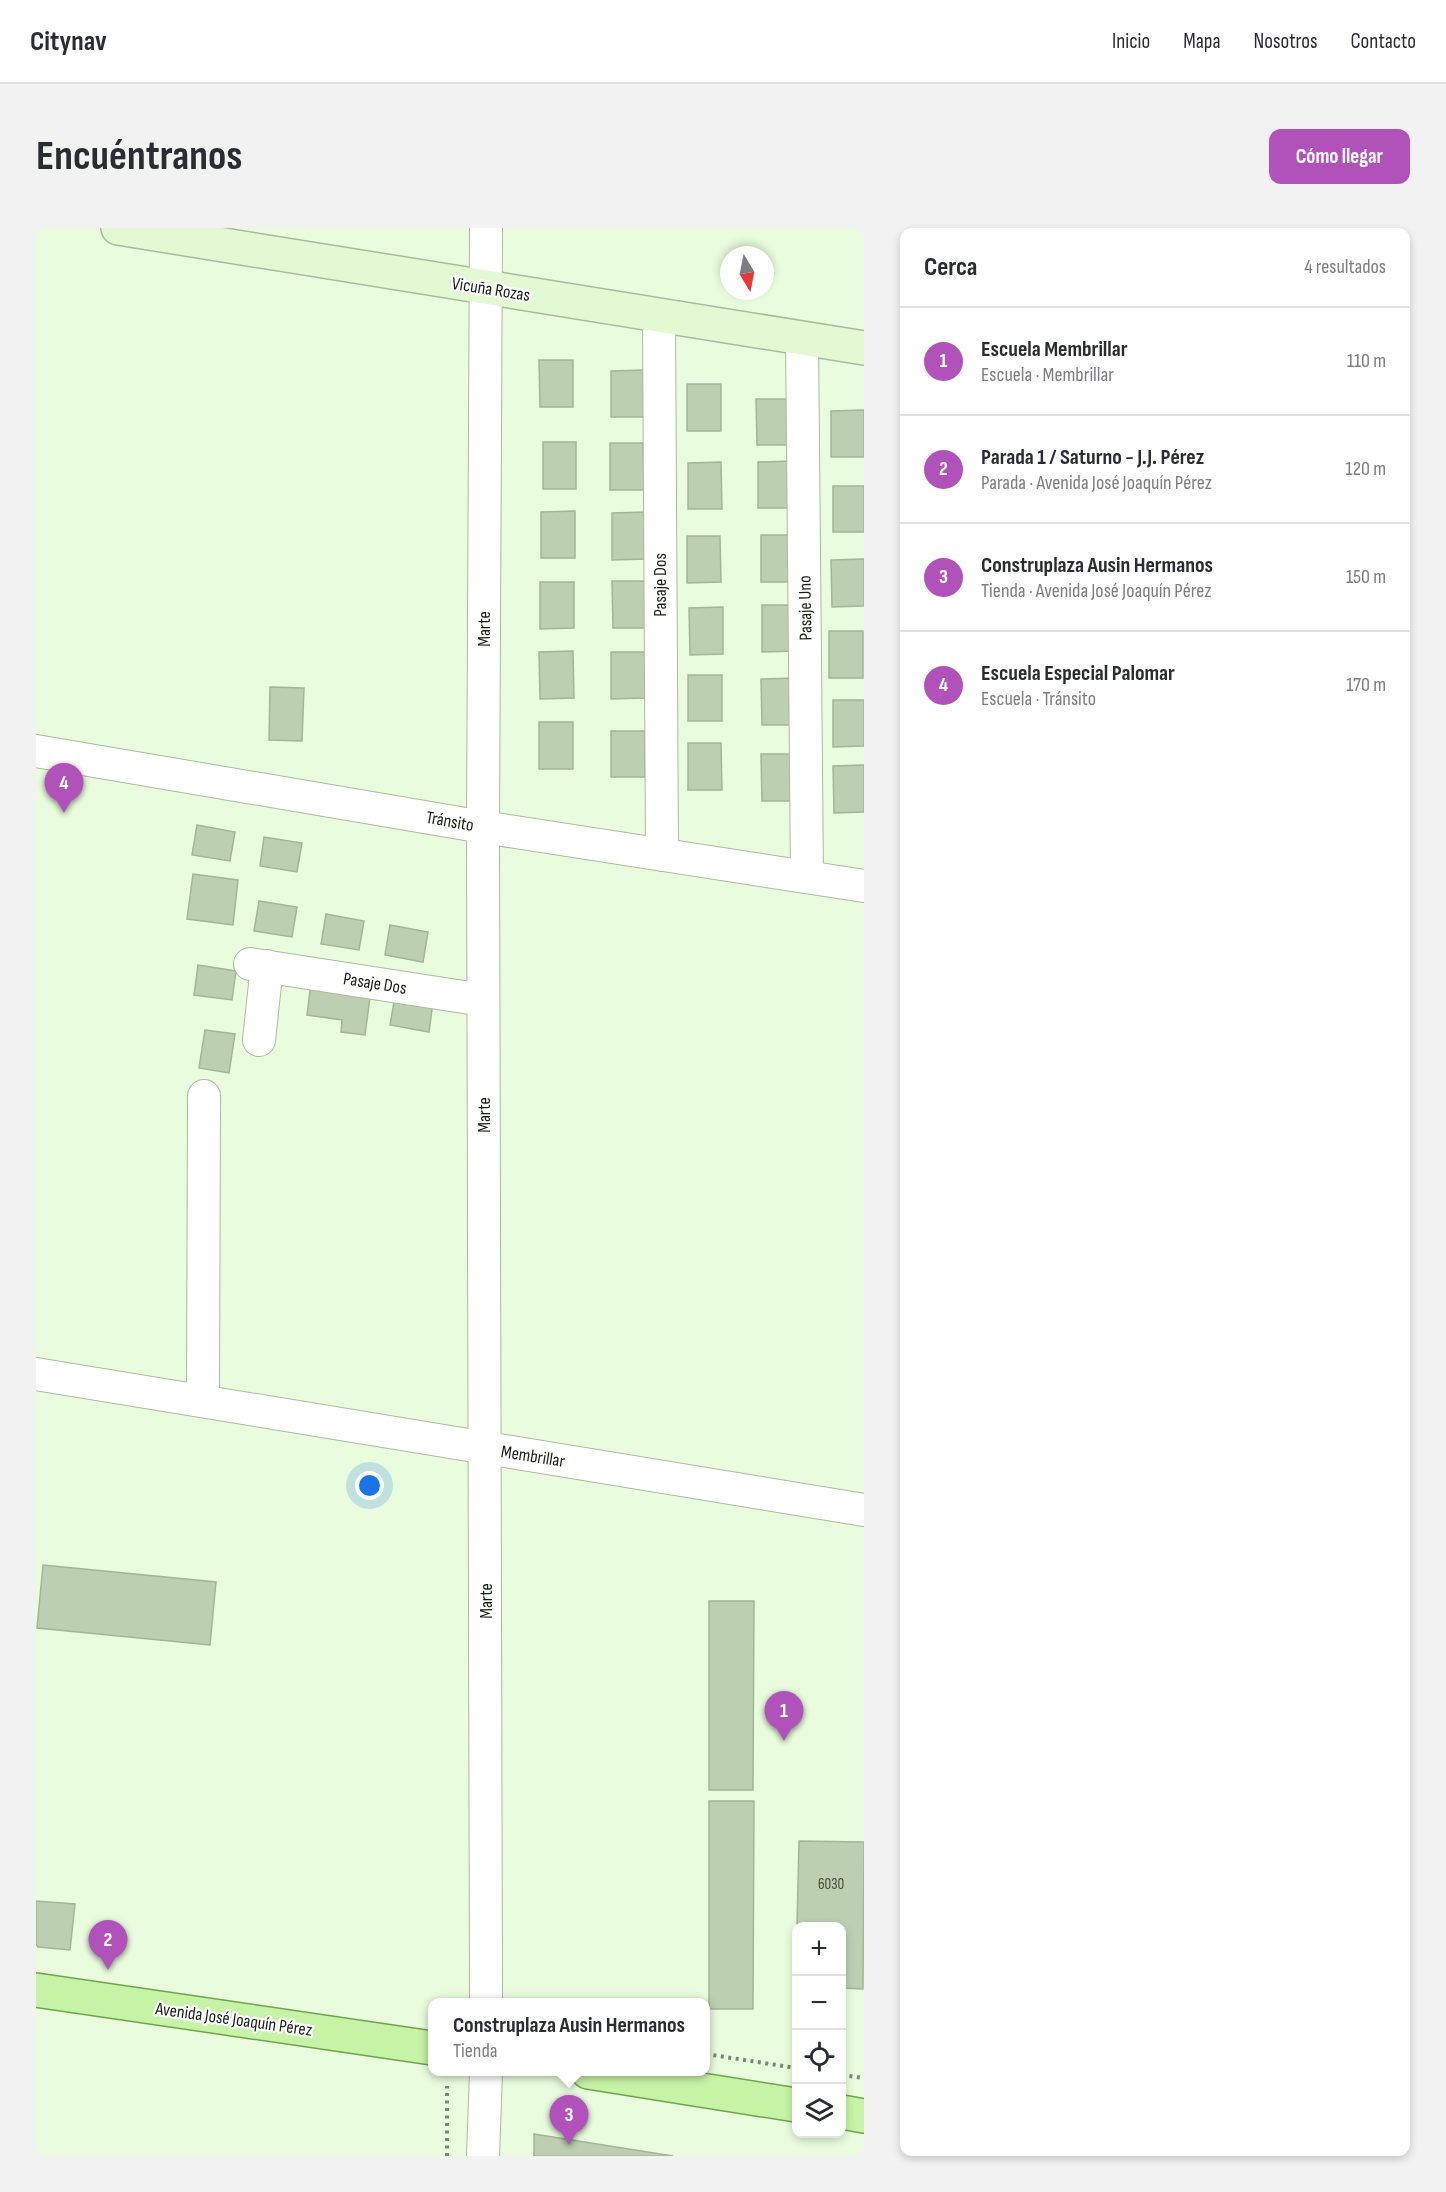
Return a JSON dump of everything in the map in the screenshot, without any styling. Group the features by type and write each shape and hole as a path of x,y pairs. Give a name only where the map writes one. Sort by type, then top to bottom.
{"main road":[{"name":"Avenida José Joaquín Pérez","path":"36,1990 428,2047"},
{"path":"613,2076 792,2104"},
{"path":"846,2113 864,2116"}],"street":[{"name":"Vicuña Rozas","path":"118,228 864,348"},
{"name":"Marte","path":"486,228 483,827 486,1998"},
{"name":"Pasaje Dos","path":"659,316 662,855"},
{"name":"Pasaje Uno","path":"802,338 807,877"},
{"name":"Tránsito","path":"36,751 483,827 864,886"},
{"name":"Pasaje Dos","path":"259,1041 259,965 483,1000"},
{"path":"203,1401 204,1096"},
{"name":"Membrillar","path":"36,1374 864,1510"},
{"path":"483,2156 486,2076"}],"path":[{"path":"710,2055 792,2067"},
{"path":"846,2076 864,2078"},
{"path":"447,2086 447,2156"}],"building":[{"path":"539,360 573,360 573,407 540,407"},
{"path":"644,370 645,417 611,417 611,371"},
{"path":"687,384 721,384 721,431 687,431"},
{"path":"756,399 790,399 790,445 757,445"},
{"path":"864,410 864,457 831,457 831,411"},
{"path":"543,442 576,442 576,489 543,489"},
{"path":"610,443 643,443 644,490 610,490"},
{"path":"792,461 792,508 758,508 758,462"},
{"path":"721,462 722,509 688,509 688,463"},
{"path":"833,486 864,486 864,532 833,532"},
{"path":"575,511 575,558 541,558 541,512"},
{"path":"646,512 646,559 612,560 612,513"},
{"path":"761,535 795,535 795,582 761,582"},
{"path":"687,536 720,536 721,582 687,583"},
{"path":"864,559 864,606 832,607 831,560"},
{"path":"612,581 646,581 647,628 613,628"},
{"path":"540,582 574,582 574,628 540,629"},
{"path":"762,605 796,605 796,651 762,652"},
{"path":"723,607 723,654 690,655 689,608"},
{"path":"829,631 863,631 863,678 829,678"},
{"path":"573,651 574,698 540,699 539,652"},
{"path":"611,652 645,652 645,698 611,699"},
{"path":"688,675 722,675 722,721 688,721"},
{"path":"795,678 795,725 762,725 761,679"},
{"path":"270,687 304,688 302,741 269,740"},
{"path":"833,700 864,700 864,746 833,747"},
{"path":"539,722 573,722 573,769 539,769"},
{"path":"611,731 645,731 645,777 611,777"},
{"path":"688,743 721,743 722,790 688,790"},
{"path":"761,754 795,754 795,801 762,801"},
{"path":"864,765 864,812 834,813 833,766"},
{"path":"197,825 235,832 230,861 192,855"},
{"path":"264,837 302,843 297,872 260,866"},
{"path":"193,874 238,880 233,925 187,919"},
{"path":"259,901 297,907 292,937 254,931"},
{"path":"326,914 364,921 359,950 321,944"},
{"path":"390,925 428,932 423,962 385,955"},
{"path":"198,965 236,971 232,1000 194,995"},
{"path":"311,982 371,990 365,1035 341,1032 342,1020 307,1015"},
{"path":"395,996 433,1002 429,1032 390,1025"},
{"path":"205,1030 235,1034 229,1073 199,1068"},
{"path":"43,1565 216,1582 210,1645 37,1628"},
{"path":"709,1601 754,1601 753,1790 709,1790"},
{"path":"709,1801 754,1801 753,2009 710,2009"},
{"path":"799,1841 864,1842 863,1989 846,1988 846,1922 797,1922"},
{"path":"36,1901 75,1904 70,1950 38,1947 36,1944"},
{"path":"534,2134 673,2156 534,2156"}],"place":[{"name":"Escuela Especial Palomar","path":"64,813"},
{"name":"Escuela Membrillar","path":"784,1741"},
{"name":"Parada 1 / Saturno - J.J. Pérez","path":"108,1970"},
{"name":"Construplaza Ausin Hermanos","path":"569,2145"}]}
